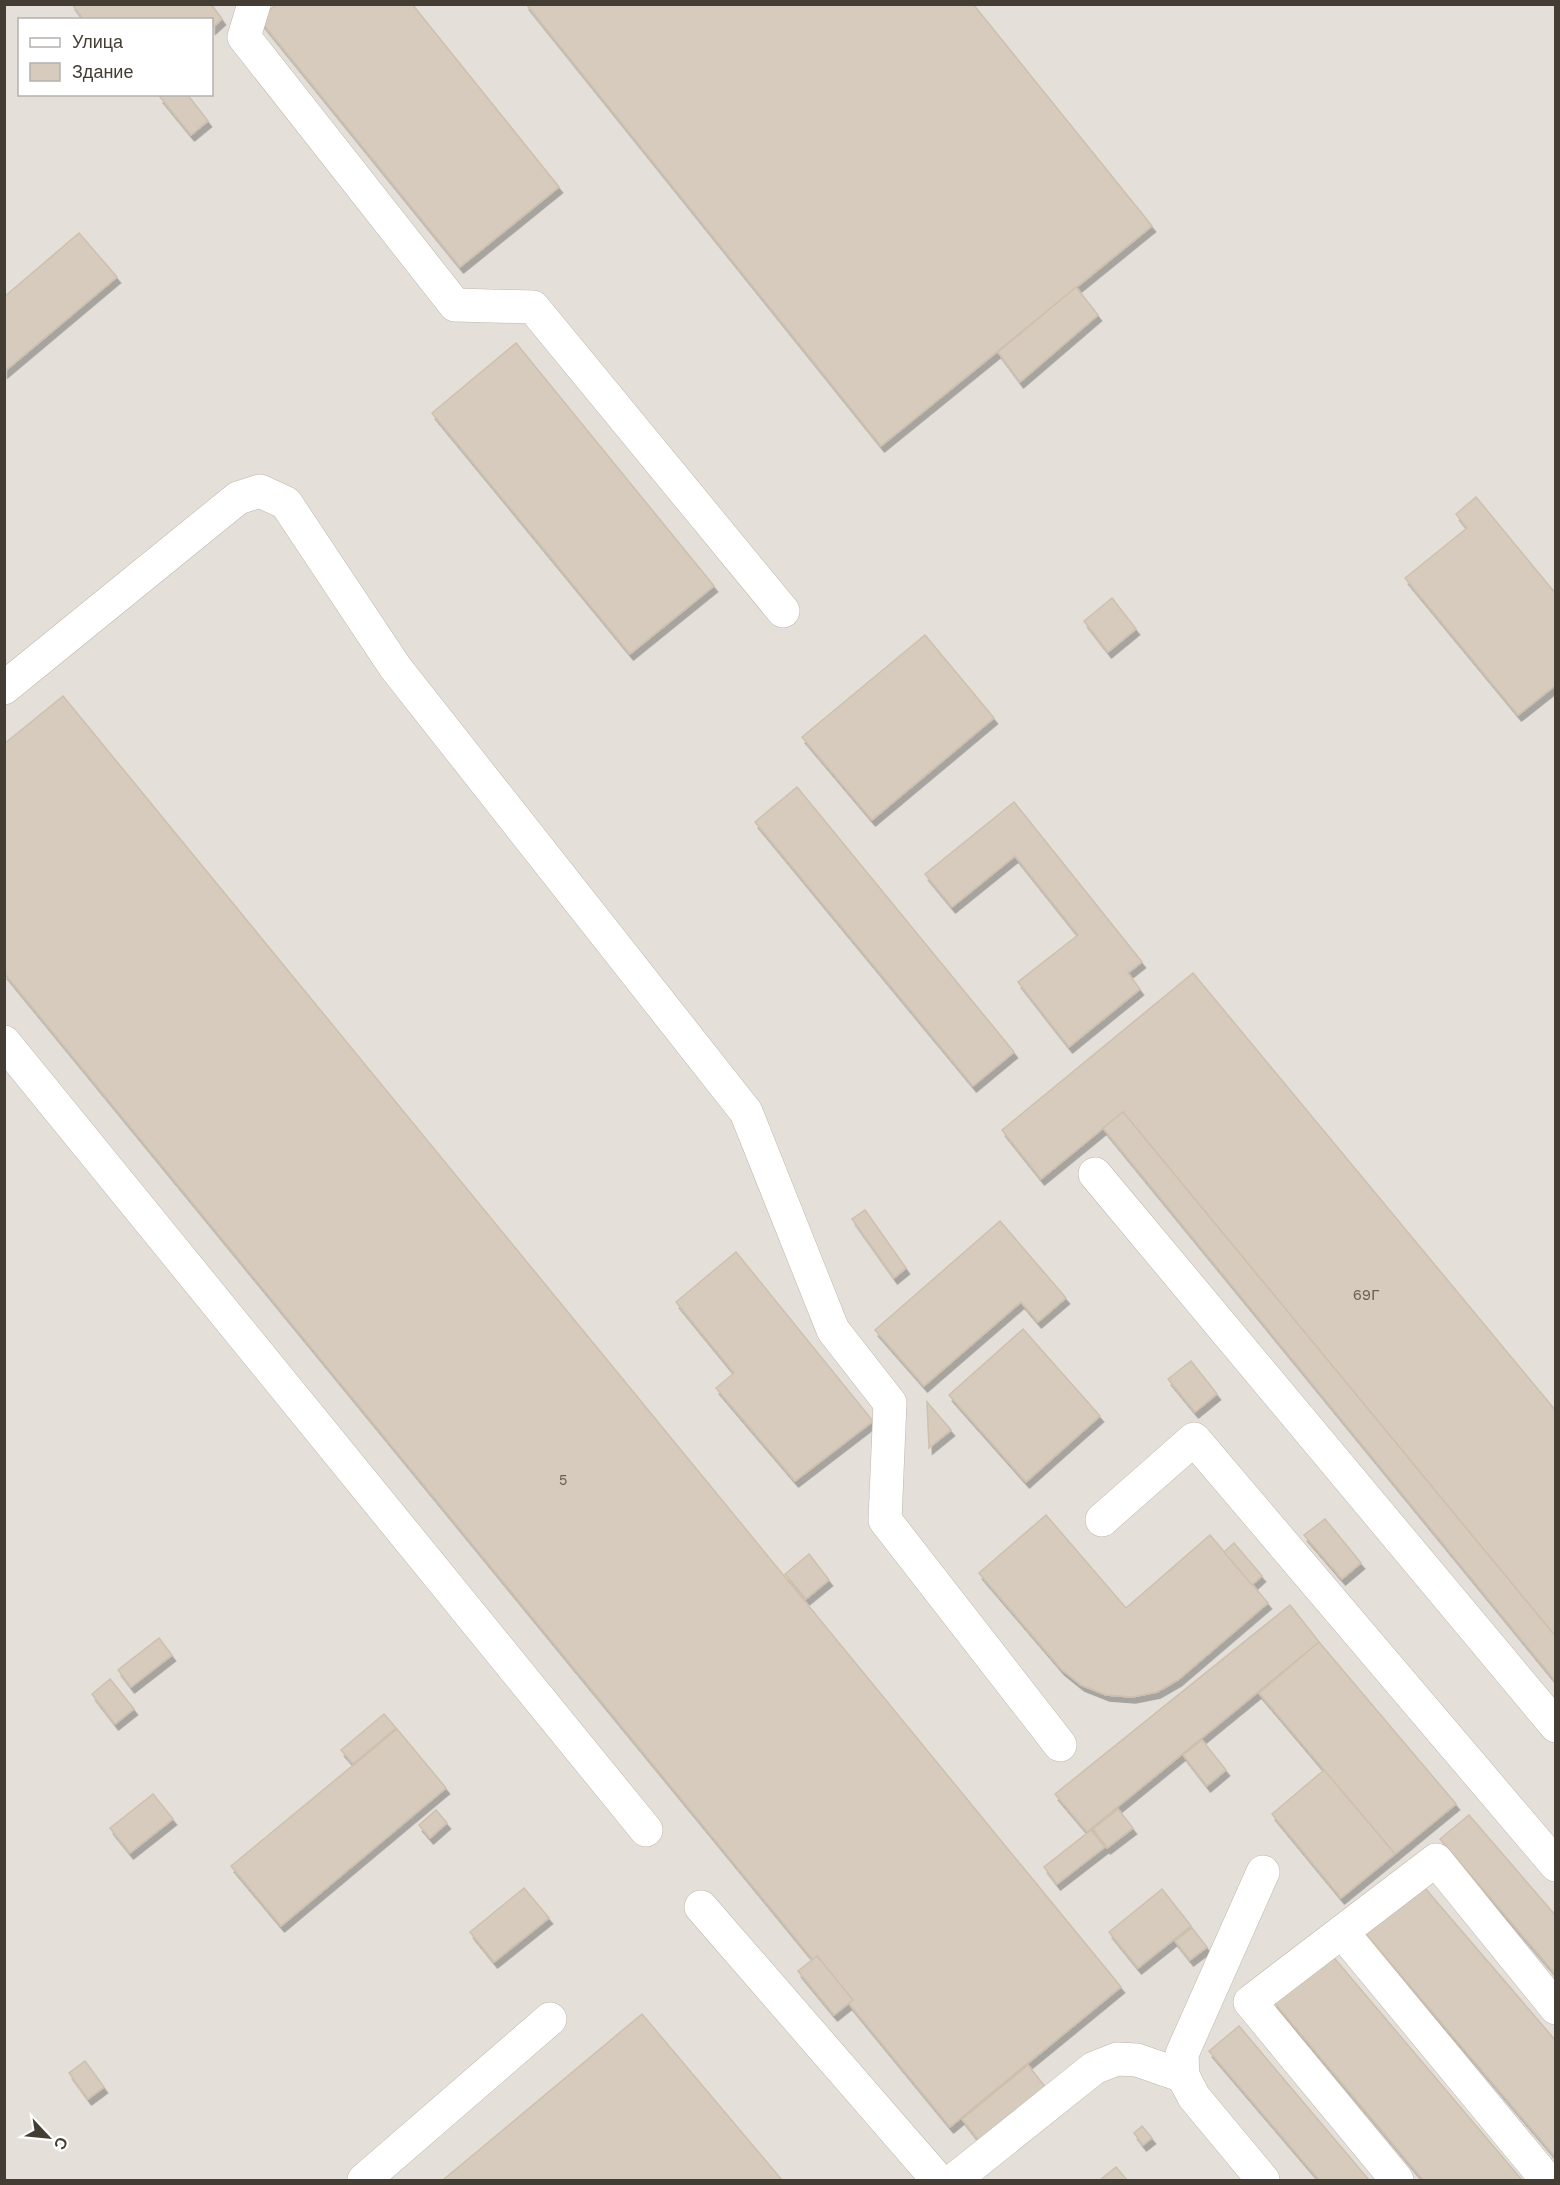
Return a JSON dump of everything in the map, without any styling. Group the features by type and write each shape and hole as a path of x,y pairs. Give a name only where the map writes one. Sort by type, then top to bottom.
{"lane":[{"path":"254,4 244,37 455,305 533,307 783,611"},
{"path":"4,688 238,498 260,491 286,503 395,667 746,1112 833,1330 890,1403 885,1520 1060,1745"},
{"path":"4,1042 646,1830"},
{"path":"1095,1174 1556,1726"},
{"path":"1102,1520 1194,1438 1556,1865"},
{"path":"1397,2181 1250,2002 1436,1860 1556,2008"},
{"path":"1263,1872 1182,2054 1183,2076 1194,2097 1263,2181"},
{"path":"701,1907 938,2181"},
{"path":"1342,1932 1547,2181"},
{"path":"364,2181 550,2019"},
{"path":"954,2181 1094,2068 1117,2059 1137,2060 1183,2076"}],"shaded area":[{"path":"5,5 1555,5 1555,2180 5,2180"}],"building":[{"path":"72,4 211,4 222,19 213,27 213,18 82,18"},
{"path":"277,4 412,4 559,187 460,267 259,19"},
{"path":"526,4 973,4 1152,226 881,446"},
{"path":"189,96 208,121 191,135 160,97"},
{"path":"79,233 117,277 4,372 4,297"},
{"path":"1076,287 1098,315 1020,382 998,352"},
{"path":"516,343 714,586 630,654 432,413"},
{"path":"1476,497 1556,594 1556,685 1518,715 1405,578 1467,528 1456,514"},
{"path":"1112,598 1136,629 1108,652 1084,621"},
{"path":"925,635 994,718 872,820 802,737"},
{"path":"63,696 1121,1987 950,2127 4,973 4,744"},
{"path":"797,787 1014,1052 973,1086 755,822"},
{"path":"1014,802 1142,962 1128,973 1140,989 1069,1047 1018,982 1078,935 1015,856 952,907 925,874"},
{"path":"1193,973 1556,1411 1556,1637 1123,1112 1041,1179 1002,1130"},
{"path":"1123,1112 1556,1637 1556,1682 1103,1128"},
{"path":"865,1210 906,1268 894,1278 852,1219"},
{"path":"1000,1221 1066,1298 1038,1322 1021,1302 924,1386 875,1330"},
{"path":"736,1252 873,1421 795,1481 716,1388 734,1373 676,1302"},
{"path":"1023,1329 1100,1416 1026,1482 949,1395"},
{"path":"1191,1361 1217,1394 1195,1412 1168,1379"},
{"path":"927,1402 951,1430 929,1448"},
{"path":"1046,1515 1126,1608 1210,1535 1268,1603 1178,1680 1157,1692 1132,1697 1106,1695 1081,1685 1061,1669 979,1573"},
{"path":"1325,1519 1361,1563 1342,1579 1304,1535"},
{"path":"1234,1543 1262,1576 1252,1585 1224,1552"},
{"path":"809,1554 829,1580 806,1599 785,1574"},
{"path":"1290,1605 1319,1642 1087,1832 1055,1794"},
{"path":"159,1638 172,1655 131,1687 118,1670"},
{"path":"1319,1642 1456,1804 1395,1854 1259,1693"},
{"path":"110,1679 134,1709 115,1724 92,1694"},
{"path":"384,1714 396,1728 353,1764 341,1750"},
{"path":"397,1729 446,1788 281,1926 231,1866"},
{"path":"1202,1740 1226,1770 1207,1786 1183,1755"},
{"path":"1324,1770 1395,1854 1341,1898 1272,1814"},
{"path":"153,1794 173,1819 130,1853 110,1828"},
{"path":"1118,1809 1133,1828 1107,1848 1093,1829"},
{"path":"436,1810 447,1823 430,1838 419,1825"},
{"path":"1469,1815 1556,1916 1556,1975 1440,1839"},
{"path":"1091,1830 1105,1847 1057,1884 1044,1867"},
{"path":"1418,1880 1556,2041 1556,2158 1361,1928"},
{"path":"524,1888 549,1918 494,1962 470,1932"},
{"path":"1162,1889 1191,1926 1138,1968 1109,1932"},
{"path":"1192,1928 1207,1947 1190,1960 1175,1941"},
{"path":"1330,1953 1522,2180 1423,2180 1273,2001"},
{"path":"817,1956 853,2000 834,2015 798,1971"},
{"path":"642,2014 782,2180 443,2180"},
{"path":"1239,2026 1369,2180 1319,2180 1209,2051"},
{"path":"85,2061 104,2087 88,2099 69,2073"},
{"path":"1028,2065 1046,2088 980,2142 962,2119"},
{"path":"1142,2126 1152,2138 1143,2145 1134,2133"},
{"path":"1116,2167 1127,2180 1100,2180"}]}
